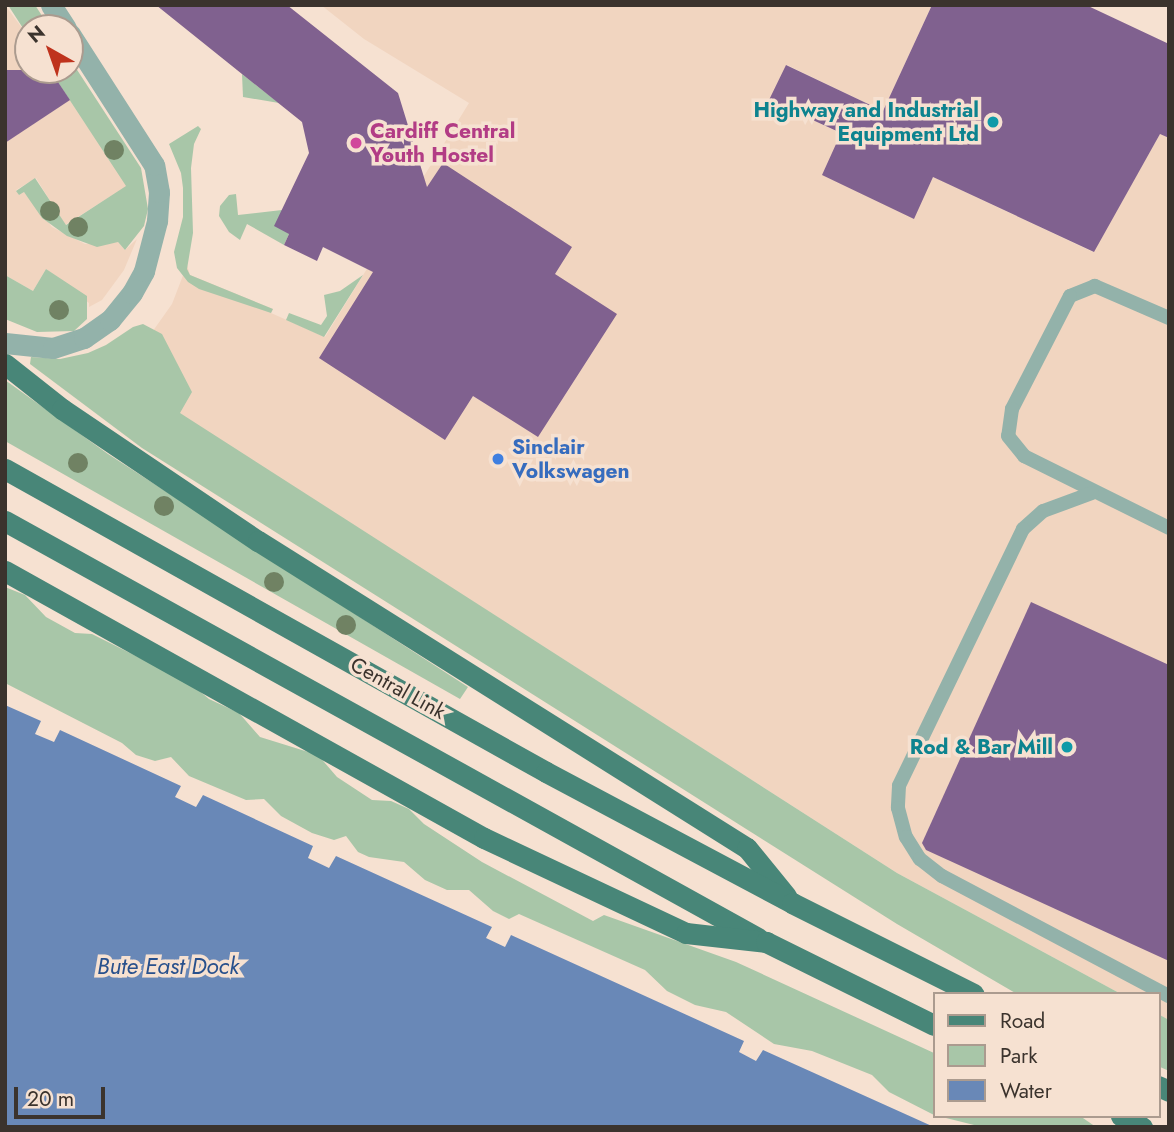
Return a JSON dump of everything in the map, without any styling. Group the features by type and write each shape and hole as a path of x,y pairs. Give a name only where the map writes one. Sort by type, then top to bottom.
{"main road":[{"path":"5,364 62,409 258,541 747,848 792,903"},
{"name":"Central Link","path":"5,469 546,772 792,903 970,992"},
{"path":"5,521 765,942 932,1024"},
{"path":"5,571 484,838 686,933 765,942"},
{"path":"1125,1118 1143,1127"}],"street":[{"path":"5,343 53,348 84,338 110,320 132,293 144,271 157,221 159,192 154,165 84,56"}],"lane":[{"path":"1169,318 1110,290 1095,286 1070,296 1012,409 1008,436 1024,456 1092,493 1169,528"},
{"path":"1092,493 1043,511 1023,529 899,786 898,808 906,836 920,859 942,876 1169,996"}],"shaded area":[{"path":"5,5 14,17 14,84 59,84 127,186 65,225 36,178 16,190 19,195 24,192 52,227 85,244 118,242 125,250 137,239 124,270 102,300 89,307 89,303 46,269 33,291 5,275"},
{"path":"321,5 932,5 883,111 787,65 770,100 1093,252 1160,134 1169,138 1169,1020 1160,1015 1160,992 1117,992 897,873 121,376 172,304 187,265 190,275 273,309 271,313 325,337 469,103 364,39"}],"green space":[{"path":"8,5 35,5 41,14 14,14"},
{"path":"242,74 279,103 243,97"},
{"path":"84,80 141,168 148,209 144,226 125,250 118,242 97,247 67,236 42,218 24,192 19,195 16,191 35,178 66,225 126,186 59,84 84,84"},
{"path":"198,126 201,129 194,144 191,168 193,233 187,269 190,275 273,309 271,313 199,289 188,282 177,268 174,252 183,217 183,188 181,173 169,144"},
{"path":"236,194 238,215 282,210 289,234 284,245 247,224 240,240 229,232 219,216 220,206 229,195"},
{"path":"46,269 87,296 87,319 74,331 37,332 5,319 5,275 33,291"},
{"path":"363,275 324,337 286,320 289,313 321,325 327,316 324,295 340,291"},
{"path":"143,324 162,334 192,392 180,413 897,873 1117,992 1014,992 897,924 142,448 30,364 31,357 60,359 88,353"},
{"path":"5,380 108,454 468,687 460,699 5,441"},
{"path":"5,587 25,595 46,617 75,633 92,634 190,683 209,699 239,713 260,737 318,755 337,777 372,800 391,801 409,809 424,824 482,862 593,921 604,915 736,962 932,1052 932,1114 889,1092 872,1075 812,1051 774,1044 726,1012 695,1005 667,991 645,970 519,914 509,919 493,911 469,890 447,890 425,880 404,862 369,857 358,852 346,836 334,840 312,833 281,816 264,799 246,800 189,776 171,757 155,761 136,755 122,743 5,683"},
{"path":"1160,1015 1169,1020 1169,1071 1160,1067"},
{"path":"946,1118 1083,1118 1096,1127 982,1127"}],"water":[{"name":"Bute East Dock","path":"5,705 41,721 35,734 54,742 60,730 181,786 175,797 196,807 203,795 313,846 308,858 329,868 336,856 492,927 486,938 505,947 511,935 744,1041 739,1052 756,1061 763,1050 934,1127 5,1127"}],"building":[{"path":"156,5 287,5 398,93 427,187 443,163 572,247 555,274 617,314 538,437 473,396 445,440 319,358 373,272 323,247 317,261 284,245 289,234 274,226 309,153 302,122"},
{"name":"Highway and Industrial Equipment Ltd","path":"932,5 1086,5 1169,44 1169,138 1160,134 1094,252 933,177 914,219 822,175 841,133 769,100 786,65 883,111"},
{"path":"5,70 14,70 14,84 59,84 70,100 5,143"},
{"name":"Rod & Bar Mill","path":"1031,602 1169,665 1169,961 926,850 922,843"}],"place":[{"name":"Highway and Industrial Equipment Ltd","path":"993,122"},
{"name":"Cardiff Central Youth Hostel","path":"356,143"},
{"name":"Sinclair Volkswagen","path":"498,459"},
{"name":"Rod & Bar Mill","path":"1067,747"}]}
